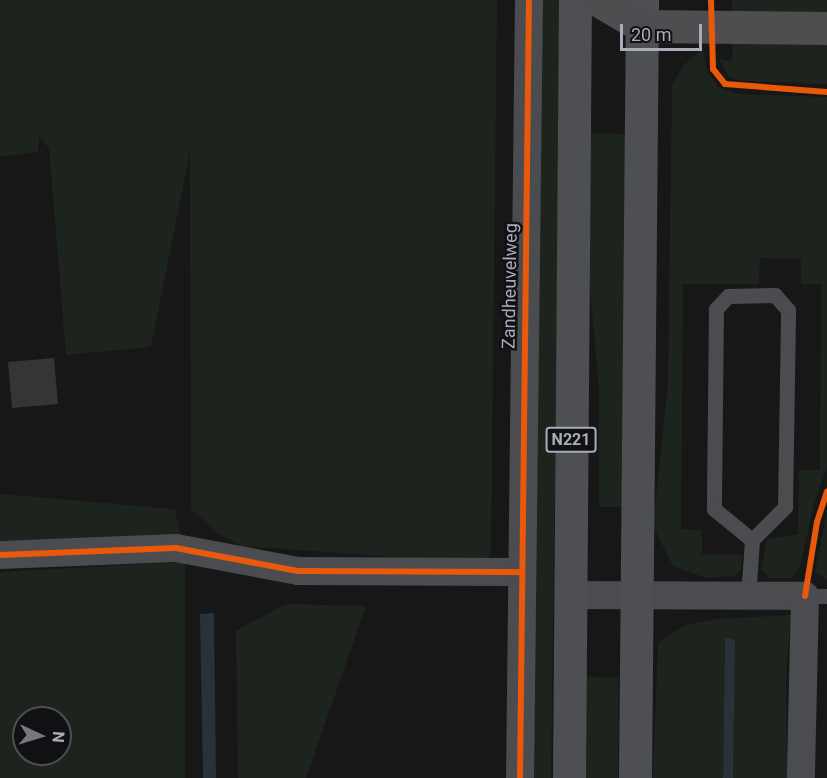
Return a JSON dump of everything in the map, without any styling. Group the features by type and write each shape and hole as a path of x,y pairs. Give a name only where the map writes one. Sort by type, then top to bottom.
{"highway":[{"path":"598,0 642,13 827,28"}],"main road":[{"name":"N221","path":"569,778 575,0"},
{"path":"635,778 642,13"}],"street":[{"name":"Zandheuvelweg","path":"520,778 529,0"},
{"path":"0,555 176,548 298,571 522,572"},
{"path":"569,595 816,596 801,778"}],"lane":[{"path":"748,597 752,540 785,507 788,310 775,296 728,296 716,309 714,509 752,540"}],"shaded area":[{"path":"0,0 497,0 491,555 478,563 242,546 217,533 191,509 190,152 151,347 66,355 49,148 39,137 38,152 0,157"},
{"path":"540,0 561,0 551,778 531,778"},
{"path":"732,0 827,0 827,17 732,15"},
{"path":"733,36 827,37 827,84 739,81 729,77 719,59 732,61"},
{"path":"703,47 707,71 718,87 736,94 827,97 827,467 815,500 800,567 792,578 770,578 761,570 767,539 798,534 799,470 820,470 821,284 801,284 801,259 760,258 759,284 683,284 681,529 702,530 702,554 742,555 741,569 735,576 706,578 673,566 653,526 668,383 672,85 682,67"},
{"path":"588,133 627,134 624,507 599,507 599,389 588,265"},
{"path":"0,494 175,509 181,540 0,540"},
{"path":"827,511 827,580 815,572"},
{"path":"185,562 185,778 0,778 0,572"},
{"path":"285,604 366,606 306,778 238,778 236,631"},
{"path":"214,613 216,778 203,778 200,614"},
{"path":"791,615 786,677 787,778 733,778 735,640 725,638 723,778 653,778 658,643 683,626 715,619"},
{"path":"725,638 735,640 733,778 723,778"},
{"path":"583,676 618,678 618,778 585,778"}],"building":[{"path":"54,358 58,404 12,408 8,362"}],"cycle path":[{"path":"520,778 529,0"},
{"path":"711,0 713,69 725,84 827,92"},
{"path":"805,596 817,522 827,492"},
{"path":"0,555 176,548 298,571 522,572"}]}
